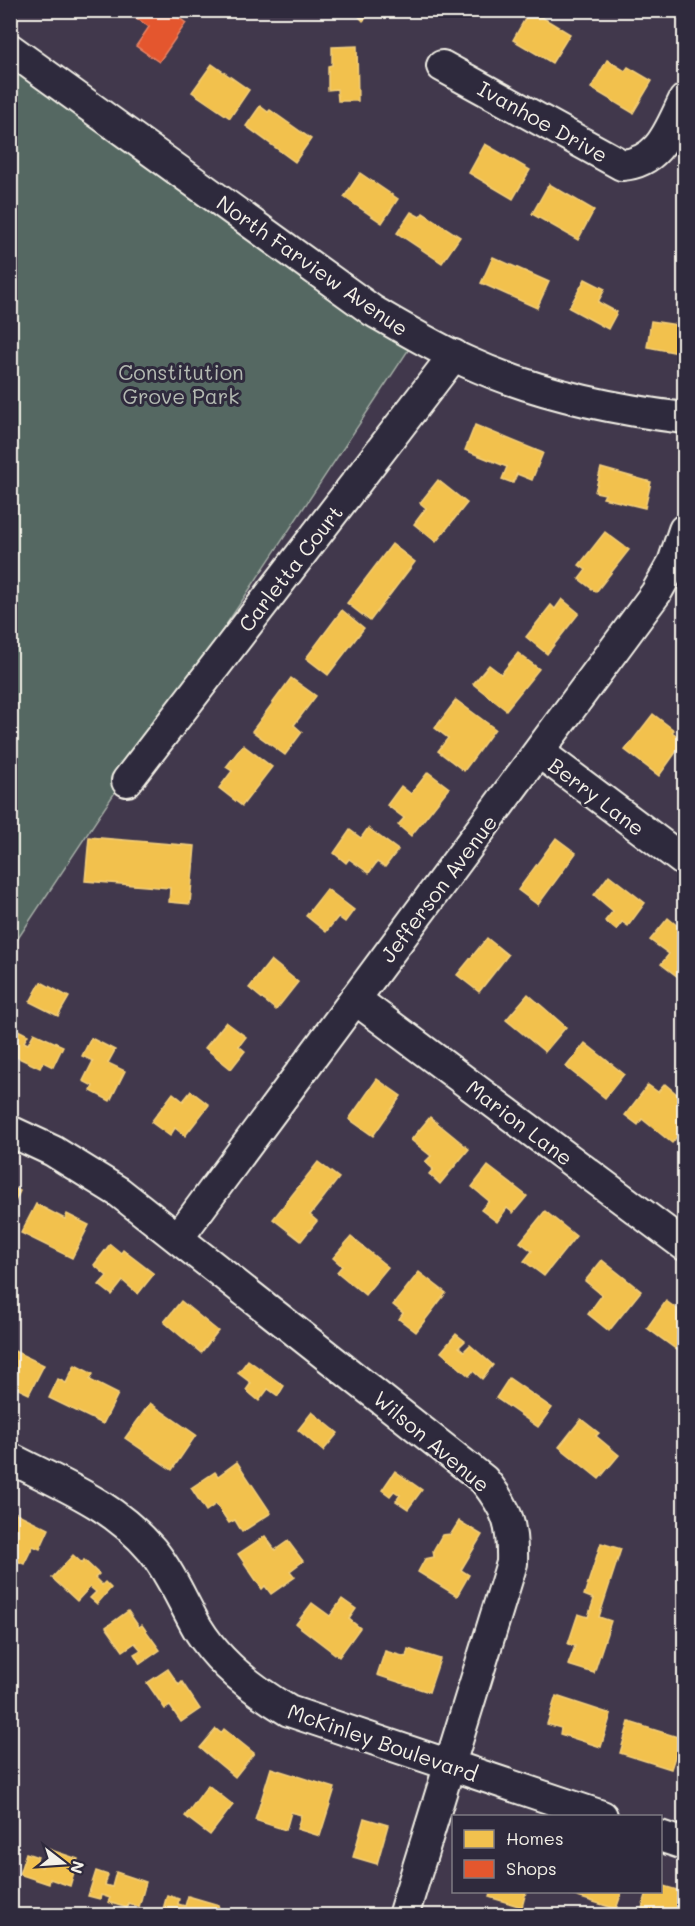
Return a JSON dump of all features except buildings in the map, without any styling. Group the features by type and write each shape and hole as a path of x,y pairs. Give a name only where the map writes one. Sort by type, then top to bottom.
{"street":[{"name":"North Farview Avenue","path":"10,49 373,311 417,337 521,383 578,400 655,415 684,418"},
{"name":"Ivanhoe Drive","path":"442,66 622,165 647,158 659,148 684,100"},
{"name":"Carletta Court","path":"127,781 454,355"},
{"name":"Jefferson Avenue","path":"178,1238 656,593 673,563 684,530"},
{"name":"Berry Lane","path":"539,752 684,861"},
{"name":"Marion Lane","path":"355,999 684,1245"},
{"name":"Wilson Avenue","path":"10,1131 74,1163 119,1192 484,1480 499,1498 509,1520 513,1539 512,1563 403,1916"},
{"name":"McKinley Boulevard","path":"10,1458 103,1506 129,1526 164,1566 200,1631 223,1660 247,1683 289,1712 599,1815"},
{"path":"662,1837 684,1844"}],"green space":[{"name":"Constitution Grove Park","path":"11,49 417,337 11,949"}]}
